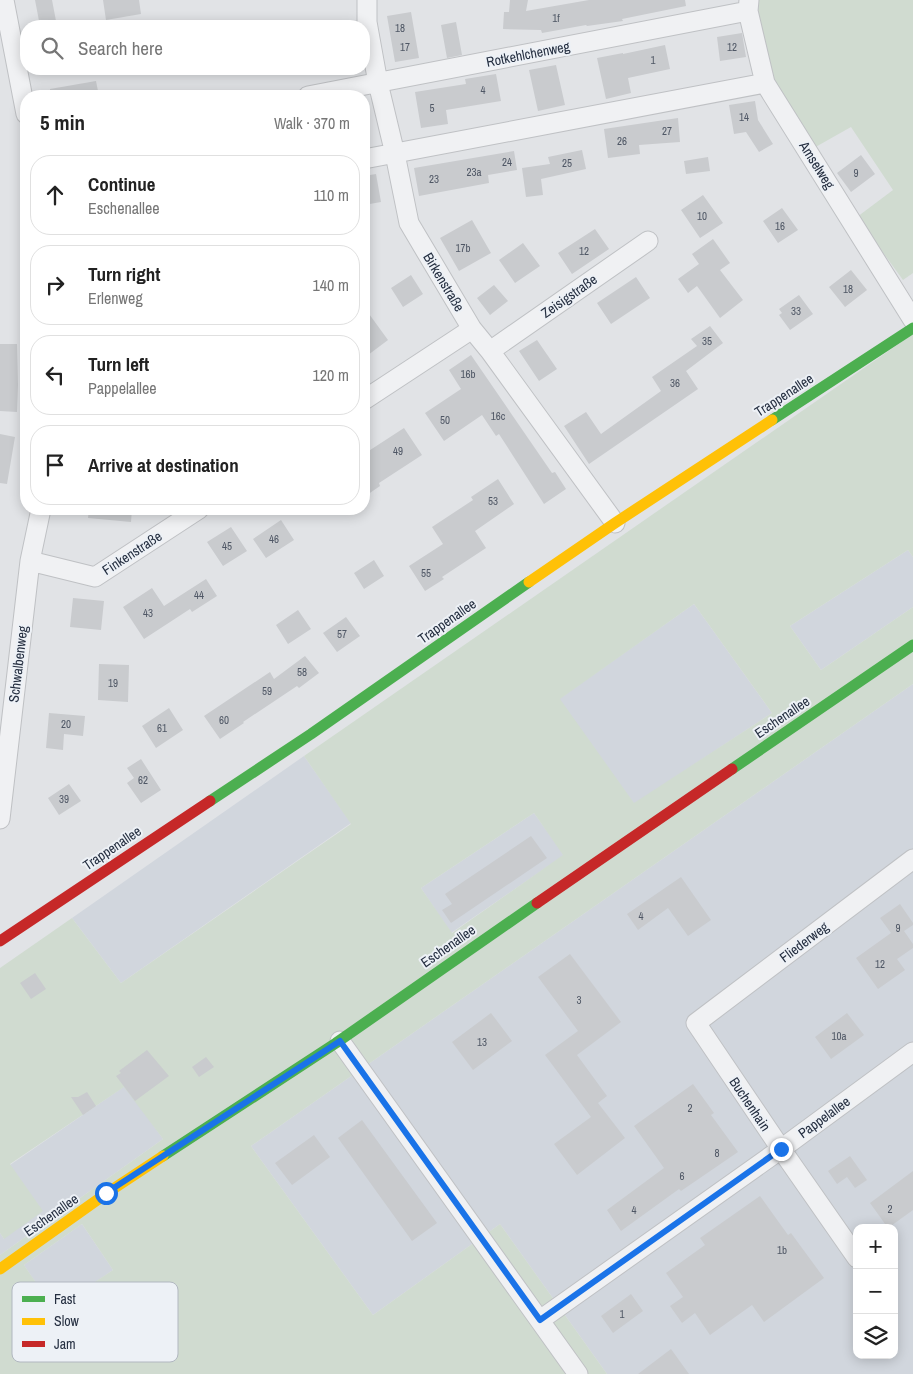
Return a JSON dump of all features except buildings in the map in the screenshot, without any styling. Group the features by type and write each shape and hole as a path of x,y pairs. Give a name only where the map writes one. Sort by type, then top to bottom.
{"street":[{"path":"4,0 21,90"},
{"name":"Birkenstraße","path":"367,0 367,20"},
{"name":"Rotkehlchenweg","path":"340,90 749,6"},
{"name":"Amselweg","path":"749,6 765,82 913,320"},
{"name":"Birkenstraße","path":"370,39 409,223 472,329 615,523"},
{"path":"370,159 765,82"},
{"name":"Zeisigstraße","path":"490,351 648,241"},
{"name":"Trappenallee","path":"0,941 311,734 615,523 913,328"},
{"path":"370,396 472,329"},
{"name":"Schwalbenweg","path":"0,819 30,561 40,515"},
{"name":"Finkenstraße","path":"30,561 95,577 190,515"},
{"name":"Eschenallee","path":"0,1269 106,1193 340,1041 460,955 913,645"},
{"name":"Fliederweg","path":"696,1024 912,856"},
{"name":"Buchenhain","path":"696,1024 853,1252"},
{"path":"340,1041 578,1374"},
{"name":"Pappelallee","path":"540,1320 781,1149 913,1052"}],"shaded area":[{"path":"758,0 913,0 913,273 903,280 857,217 893,190 851,127 812,149 778,93 757,12"},
{"path":"913,334 913,557 908,550 790,626 821,670 913,607 913,684 251,1146 373,1315 500,1224 607,1374 0,1374 0,1255 163,1139 124,1087 10,1164 43,1211 4,1239 0,1233 0,968 72,918 121,983 351,824 304,756","holes":["694,604 772,713 634,803 560,699","534,813 563,855 452,933 421,888"]},
{"path":"908,550 913,557 913,607 821,670 790,626"},
{"path":"694,604 772,713 634,804 559,699"},
{"path":"913,684 913,1374 607,1374 500,1224 373,1315 251,1146"},
{"path":"304,756 351,823 121,983 72,918"},
{"path":"534,813 564,855 451,933 421,888"},
{"path":"125,1086 163,1139 0,1255 0,1233 4,1239 10,1165"},
{"path":"82,1224 113,1270 95,1282 35,1282 24,1265"}],"traffic: fast":[{"path":"772,420 913,328"},
{"path":"210,801 311,734 529,582"},
{"path":"732,769 913,645"},
{"path":"163,1156 336,1043 537,903"}],"traffic: slow":[{"path":"529,582 772,420"},
{"path":"0,1269 163,1156"}],"traffic: jam":[{"path":"537,903 732,769"},
{"path":"0,941 210,801"}],"route":[{"path":"106,1193 340,1041 540,1320 781,1149"}]}
